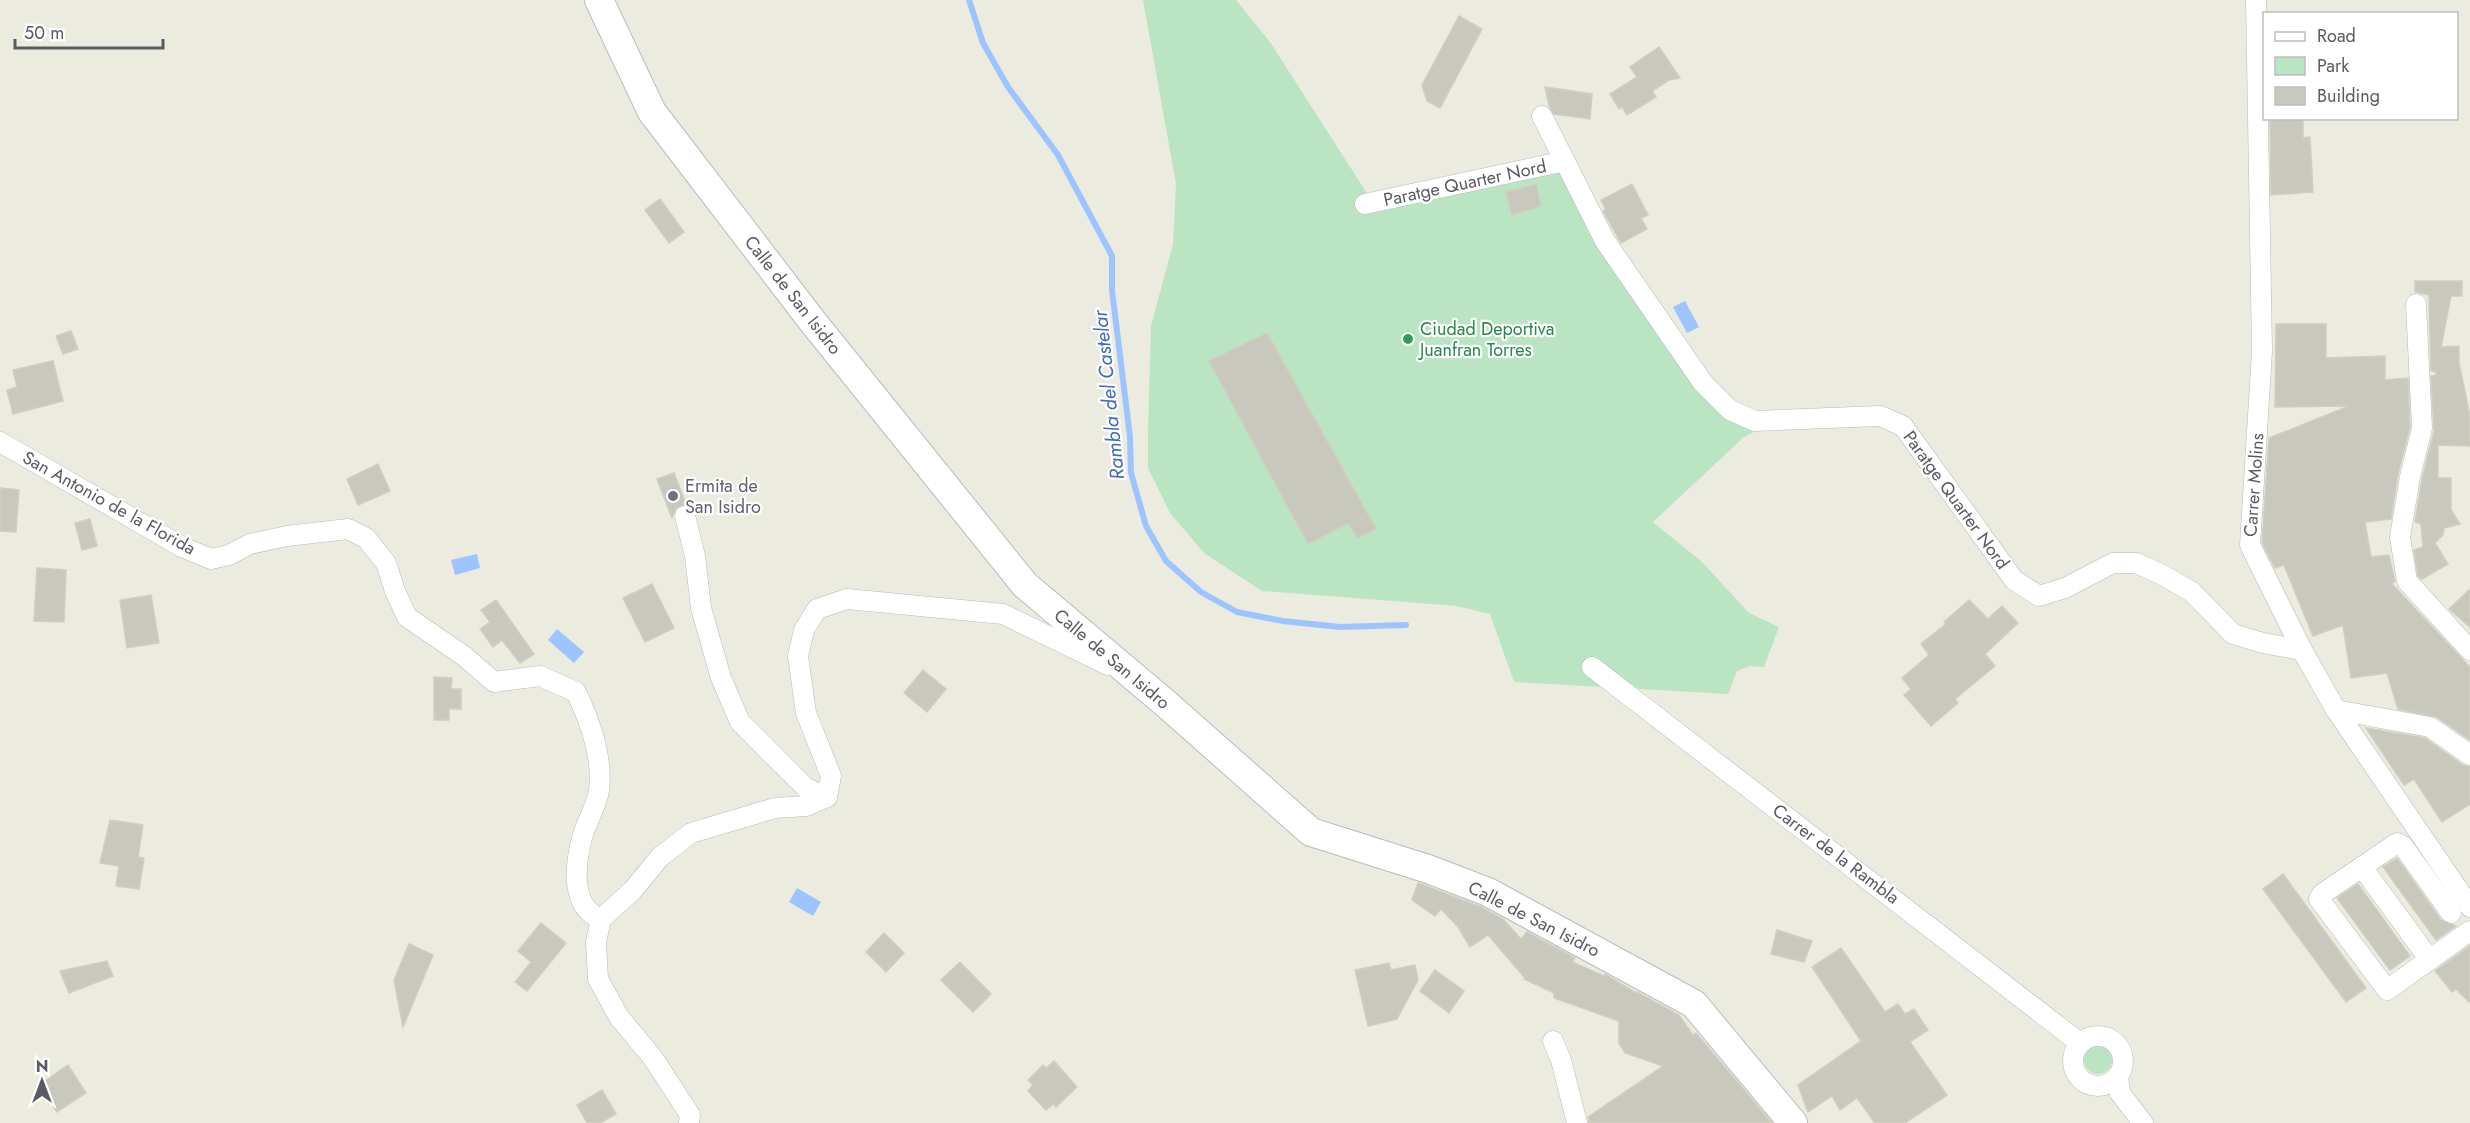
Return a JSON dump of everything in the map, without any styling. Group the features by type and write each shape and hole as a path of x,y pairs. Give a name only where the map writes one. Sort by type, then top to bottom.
{"street":[{"name":"Calle de San Isidro","path":"599,0 652,112 813,322 1025,585 1311,832 1428,869 1488,892 1694,1004 1793,1123"},
{"name":"Carrer Molins","path":"2256,0 2262,351 2250,545 2302,650 2336,710 2470,907"},
{"name":"Paratge Quarter Nord","path":"1542,116 1605,241 1703,383 1730,410 1755,422 1880,417 1903,426 2014,580 2040,596 2065,588 2113,563 2136,563 2192,592 2233,634 2302,650"},
{"name":"Paratge Quarter Nord","path":"1365,204 1565,161"},
{"path":"2416,304 2422,428 2410,477 2400,537 2407,580 2470,650"},
{"name":"San Antonio de la Florida","path":"0,442 182,547 212,559 229,555 250,544 348,529 366,538 386,563 407,617 464,657 494,682 540,676 576,692 588,717 598,754 600,791 582,837 576,876 582,903 591,915 601,919"},
{"path":"685,516 695,556 701,608 721,678 740,722 806,788 827,796"},
{"path":"827,796 831,776 806,713 798,656 804,630 817,609 847,599 1003,614 1135,678"},
{"name":"Carrer de la Rambla","path":"1592,667 2080,1043"},
{"path":"2336,710 2430,727 2470,755"},
{"path":"688,1123 690,1115 653,1058 619,1017 598,979 596,942 601,919 633,890 660,857 691,833 775,808 806,806 827,796"},
{"path":"2451,913 2400,844 2395,844 2322,894 2320,902 2387,990 2470,931"},
{"path":"2362,867 2430,960"},
{"path":"2119,1084 2099,1086 2082,1081 2077,1075 2073,1058 2080,1043 2087,1038 2102,1036 2116,1044 2123,1058 2119,1084 2143,1123"},
{"path":"1553,1041 1562,1059 1577,1123"}],"green space":[{"name":"Ciudad Deportiva Juanfran Torres","path":"1143,0 1236,0 1270,42 1377,209 1556,169 1563,174 1588,222 1588,233 1596,236 1715,402 1768,425 1744,437 1653,522 1702,562 1749,613 1779,627 1764,667 1750,666 1737,671 1728,694 1514,682 1490,614 1457,606 1262,591 1204,553 1170,513 1148,468 1151,326 1173,244 1176,184"},
{"path":"2098,1046 2108,1050 2112,1060 2108,1070 2098,1074 2088,1070 2084,1060 2088,1050"}],"water":[{"path":"1685,301 1699,327 1687,333 1673,307"},
{"path":"477,554 480,568 455,575 451,560"},
{"path":"557,629 584,652 574,663 548,640"},
{"path":"797,888 821,902 813,916 789,902"}],"building":[{"path":"1459,16 1482,29 1440,108 1427,101 1422,85"},
{"path":"1659,47 1680,78 1669,80 1652,91 1656,97 1627,115 1622,107 1619,109 1610,94 1637,77 1630,67"},
{"path":"1545,87 1592,94 1590,119 1554,114 1549,106"},
{"path":"2270,120 2303,120 2303,138 2310,137 2313,192 2271,195"},
{"path":"1536,184 1541,206 1512,215 1506,192"},
{"path":"1632,184 1648,215 1641,218 1647,229 1621,243 1603,211 1606,210 1601,200"},
{"path":"660,199 684,232 669,243 645,210"},
{"path":"2415,281 2462,281 2462,296 2451,296 2441,347 2459,346 2459,363 2470,416 2470,446 2438,445 2438,478 2451,478 2451,510 2460,524 2444,528 2443,535 2435,543 2448,564 2422,579 2418,576 2414,550 2423,547 2421,524 2415,522 2422,479 2434,431 2431,376 2436,375 2436,372 2431,371 2429,295 2415,292"},
{"path":"2276,324 2326,324 2326,358 2385,356 2385,380 2408,378 2410,427 2398,474 2391,519 2365,522 2371,557 2389,555 2395,581 2392,584 2470,667 2470,740 2436,717 2398,709 2387,673 2351,678 2343,625 2313,636 2284,565 2275,568 2264,547 2262,542 2269,438 2349,406 2275,407"},
{"path":"71,331 78,349 63,354 56,336"},
{"path":"1267,333 1376,529 1358,538 1348,523 1308,544 1209,361"},
{"path":"53,361 63,401 13,414 7,390 17,387 13,370"},
{"path":"378,464 390,491 358,505 347,479"},
{"name":"Ermita de San Isidro","path":"674,473 686,504 676,508 672,518 657,479"},
{"path":"0,488 19,490 16,532 0,531"},
{"path":"90,519 97,546 82,550 75,523"},
{"path":"37,568 66,570 64,622 34,621"},
{"path":"652,584 674,628 645,642 623,598"},
{"path":"2470,589 2470,627 2449,609"},
{"path":"151,595 159,643 127,648 120,600"},
{"path":"496,600 534,654 520,663 502,640 493,647 480,629 490,622 481,610"},
{"path":"1969,600 1988,619 2002,606 2018,623 1985,654 1995,666 1955,699 1958,703 1931,726 1904,695 1911,689 1902,678 1929,655 1921,644 1946,624 1944,622"},
{"path":"923,670 946,689 927,712 904,693"},
{"path":"434,677 452,678 451,689 461,689 461,709 449,709 449,720 434,720"},
{"path":"2366,728 2425,738 2463,765 2470,767 2470,804 2442,822 2414,779 2404,785"},
{"path":"110,820 143,825 138,857 144,858 139,889 116,886 119,866 100,863"},
{"path":"2397,858 2441,920 2456,926 2436,940 2383,867"},
{"path":"2283,874 2366,988 2346,1002 2263,889"},
{"path":"1418,883 1481,907 1503,919 1521,939 1527,932 1575,958 1572,962 1604,976 1605,974 1679,1015 1693,1035 1696,1033 1772,1123 1589,1123 1588,1117 1663,1066 1625,1053 1619,1043 1619,1021 1554,998 1554,993 1524,979 1488,935 1470,947 1458,927 1441,909 1435,916 1412,900"},
{"path":"2358,884 2410,956 2390,970 2337,898"},
{"path":"541,923 566,943 527,991 515,982 531,962 518,951"},
{"path":"1777,930 1812,941 1804,962 1771,954"},
{"path":"884,933 904,953 886,972 866,952"},
{"path":"409,944 433,955 403,1027 394,980"},
{"path":"2470,946 2470,1003 2456,989 2452,992 2435,971"},
{"path":"1841,948 1885,1012 1898,1004 1905,1014 1914,1009 1928,1030 1910,1042 1947,1095 1905,1123 1875,1123 1857,1098 1840,1110 1832,1096 1808,1112 1798,1085 1861,1041 1812,967"},
{"path":"107,961 113,976 69,993 60,971"},
{"path":"960,962 991,994 973,1012 941,980"},
{"path":"1389,963 1391,970 1415,965 1418,980 1397,1019 1368,1026 1355,970"},
{"path":"1435,970 1464,991 1449,1013 1420,991"},
{"path":"1054,1061 1077,1087 1056,1107 1053,1104 1046,1110 1028,1091 1033,1085 1028,1080 1043,1065 1046,1068"},
{"path":"68,1065 86,1093 57,1112 39,1085"},
{"path":"602,1090 616,1114 600,1123 587,1123 577,1105"}],"waterway":[{"name":"Rambla del Castelar","path":"969,0 983,43 1008,87 1058,155 1112,256 1112,290 1130,437 1131,473 1146,526 1166,561 1201,592 1237,612 1283,621 1340,627 1406,625"}],"place":[{"name":"Ciudad Deportiva Juanfran Torres","path":"1408,339"},
{"name":"Ermita de San Isidro","path":"673,496"}]}
